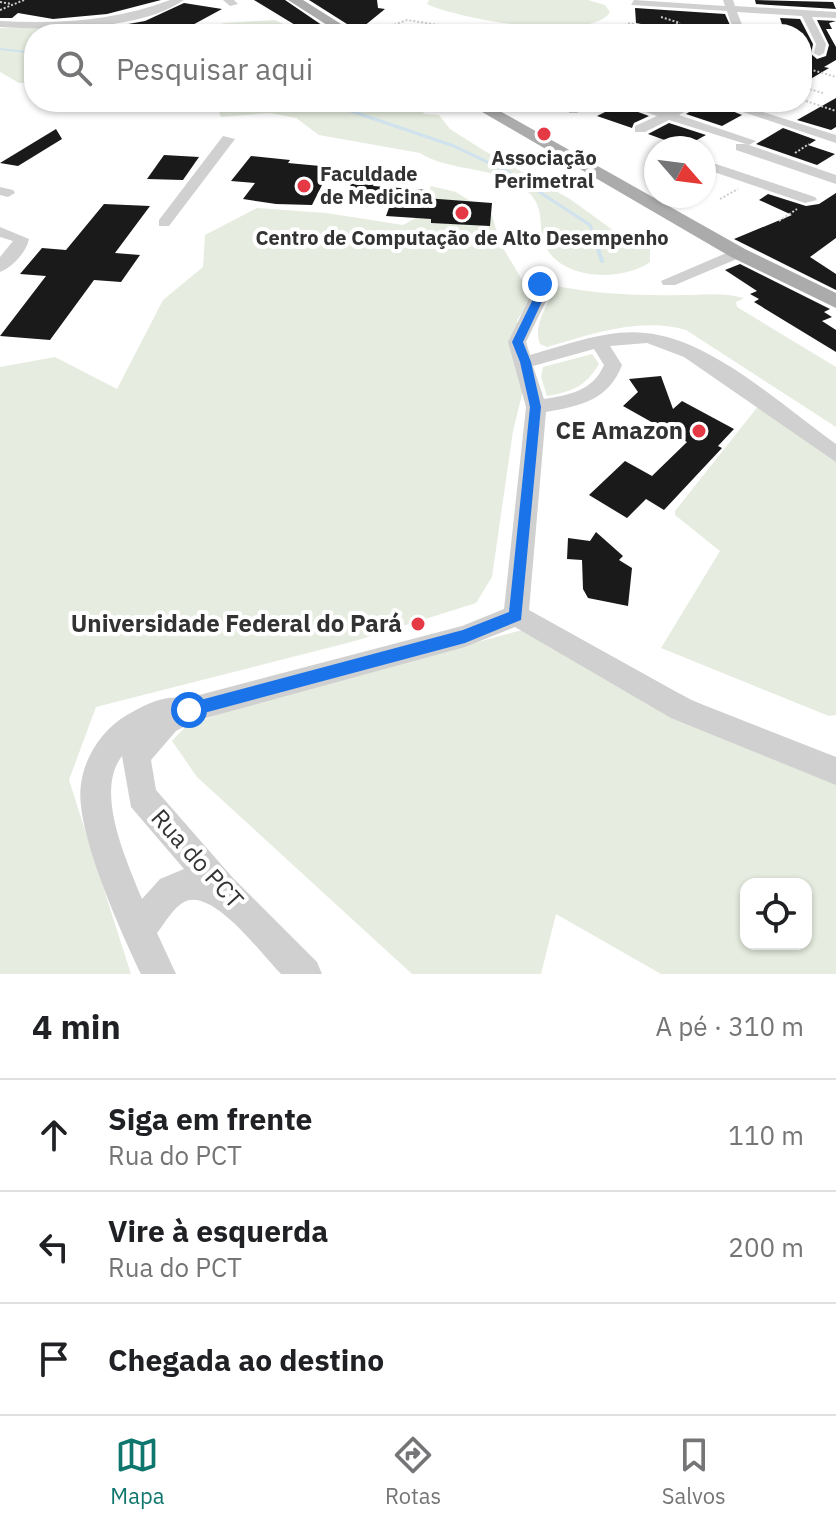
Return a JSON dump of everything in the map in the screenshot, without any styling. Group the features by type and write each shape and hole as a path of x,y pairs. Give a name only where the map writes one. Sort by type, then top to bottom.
{"main road":[{"path":"297,1 334,24"},
{"path":"491,112 738,253 836,301"},
{"path":"770,270 791,288 836,312"}],"street":[{"path":"0,24 109,20 179,0"},
{"path":"746,0 749,8 764,4 836,11"},
{"path":"634,3 733,10 836,11"},
{"path":"805,8 820,30 820,48"},
{"path":"733,10 752,20"},
{"path":"812,48 836,44"},
{"path":"820,48 836,57"},
{"path":"653,112 836,180"},
{"path":"640,129 677,112"},
{"path":"751,112 836,139"},
{"path":"164,223 228,139"},
{"path":"716,168 810,200"},
{"path":"0,232 21,239 20,245 0,267"},
{"path":"669,281 738,253"},
{"path":"540,284 541,293 517,342 526,362 536,407 516,615 681,709 836,771"},
{"path":"526,362 600,344 646,338 670,342 706,363 836,455"},
{"path":"536,407 589,396 603,386 610,379 613,365 600,344"},
{"name":"Rua do PCT","path":"305,974 222,889 142,797 136,756 166,722 212,702 465,636 516,615"},
{"path":"159,974 114,870 95,800 104,751 132,726 162,711 212,702"},
{"path":"138,931 168,891 198,881 222,889"}],"path":[{"path":"0,10 24,0"},
{"path":"2,2 14,5"},
{"path":"396,24 407,20 438,24"},
{"path":"812,70 836,77"},
{"path":"812,90 823,93"},
{"path":"812,103 836,111"}],"shaded area":[{"path":"429,0 588,0 605,5 610,12 598,21 586,24 516,24 466,16 427,4"},
{"path":"275,20 283,24 222,24"},
{"path":"24,27 24,83 0,72 0,28"},
{"path":"219,112 422,112 439,115 450,129 483,150 570,199 614,231 650,248 650,262 624,273 608,275 577,271 563,265 552,256 544,243 539,210 533,198 517,183 504,177 446,164 420,153 319,135 296,118 270,113 221,117"},
{"path":"431,186 456,192 492,215 500,243 533,298 517,320 529,366 513,431 492,577 476,603 355,641 96,707 69,780 131,974 0,974 0,367 55,357 117,389 163,300 203,267 205,235 257,208 326,213 403,225 419,216"},
{"path":"556,286 619,294 721,294 744,298 736,302 737,307 836,367 836,427 686,330 669,326 634,326 547,347 540,344 538,329 542,314"},
{"path":"592,354 599,364 589,378 571,390 547,396 541,377 543,367"},
{"path":"763,400 836,454 836,715 829,716 661,648 720,551 675,515 675,511"},
{"path":"540,625 735,721 836,763 836,974 661,974 556,914 541,974 412,974 197,777 172,741 187,725 238,708"}],"building":[{"path":"0,0 161,0 107,14 53,19 18,13 12,18 0,18"},
{"path":"254,0 285,0 320,24 294,24"},
{"path":"309,0 377,0 378,8 385,9 367,24 347,24"},
{"path":"755,0 833,2 836,9 756,4"},
{"path":"184,3 222,9 194,24 128,24 145,21"},
{"path":"635,8 725,14 730,24 641,24 636,23"},
{"path":"780,18 800,19 803,24 782,24"},
{"path":"817,20 836,21 829,23 832,29 826,29 836,47 836,60 824,67 829,68 812,78 812,55 817,59 826,56 829,45"},
{"path":"836,98 836,127 831,130 797,120"},
{"path":"605,112 638,112 649,116 634,123 632,128 597,116"},
{"path":"735,112 742,115 722,126 686,114"},
{"path":"669,123 706,135 654,136 648,134"},
{"path":"783,128 816,140 808,145 835,154 817,165 756,144"},
{"path":"56,129 62,139 18,166 0,163"},
{"path":"164,155 199,157 183,180 147,179"},
{"path":"251,156 331,167 312,205 276,204 243,199 255,183 231,181"},
{"path":"353,178 376,179 373,186 427,190 425,198 492,203 490,226 431,223 431,219 386,216 390,205 344,203"},
{"path":"836,193 836,238 810,257 836,274 836,290 734,239 792,215 759,200 768,194 806,206 819,204"},
{"path":"104,204 150,206 115,253 140,255 121,282 94,280 50,340 0,336 46,276 20,274 42,248 66,250"},
{"path":"740,264 830,309 824,312 832,317 822,321 836,330 836,352 754,302 759,299 750,294 757,291 725,270"},
{"path":"661,376 673,409 682,401 734,429 718,446 722,448 664,510 646,499 627,518 589,495 625,461 652,476 687,442 623,406 638,392 629,379"},
{"path":"596,532 623,556 619,560 632,568 628,606 588,598 583,589 582,560 567,559 568,538 590,541"}],"waterway":[{"path":"0,49 24,52"},
{"path":"354,112 454,146 512,174 590,225 599,251"},
{"path":"598,249 602,261"}],"place":[{"name":"Associação Perimetral","path":"544,134"},
{"name":"Faculdade de Medicina","path":"304,186"},
{"name":"Centro de Computação de Alto Desempenho","path":"462,213"},
{"name":"CE Amazon","path":"699,431"},
{"name":"Universidade Federal do Pará","path":"418,624"}],"route":[{"path":"189,710 465,636 516,615 536,407 526,362 517,342 541,293 540,284"}]}
